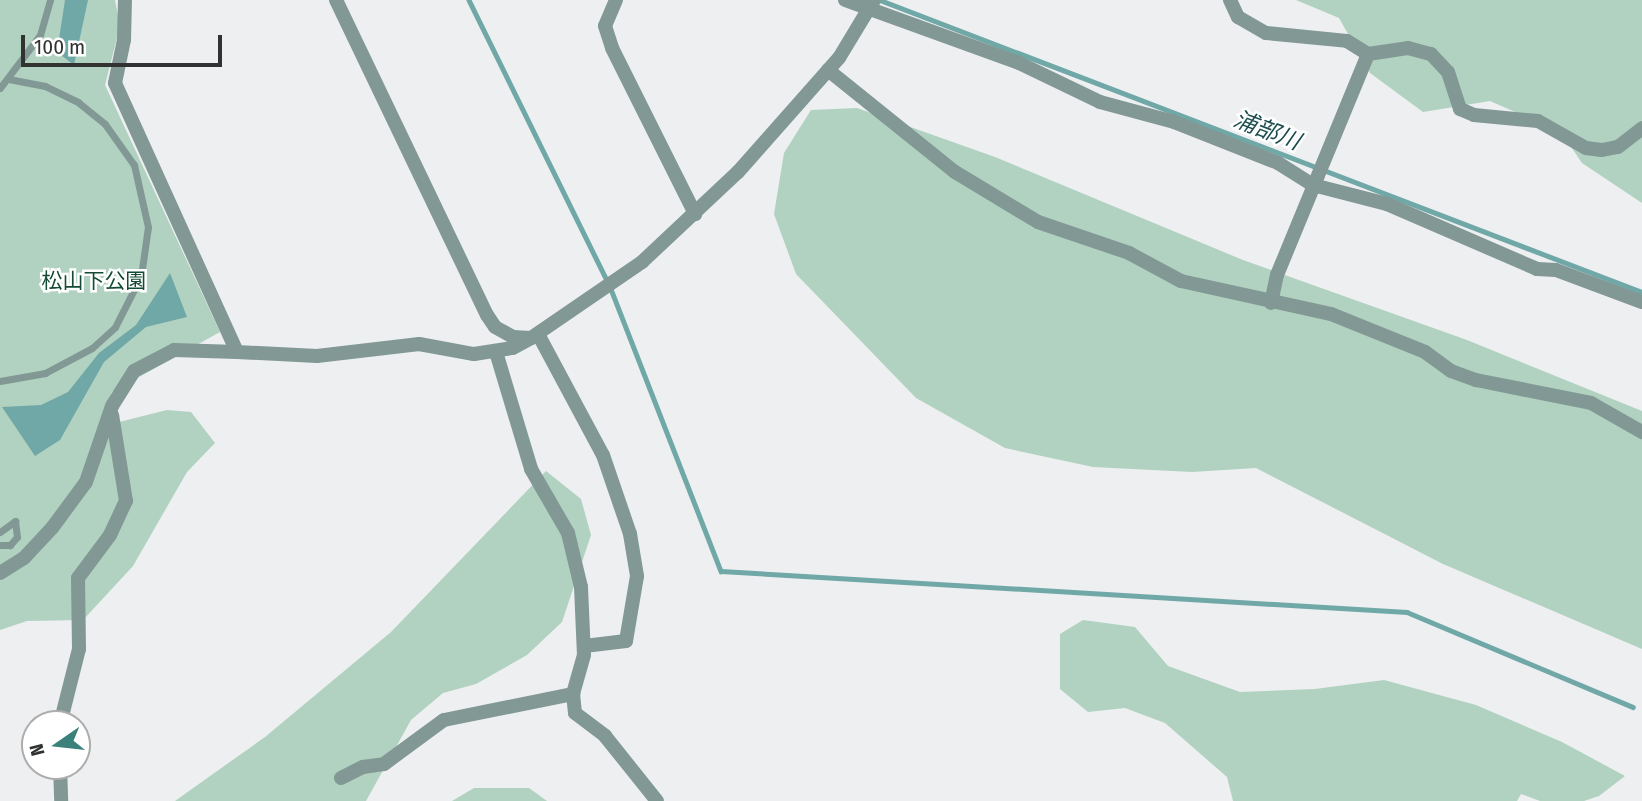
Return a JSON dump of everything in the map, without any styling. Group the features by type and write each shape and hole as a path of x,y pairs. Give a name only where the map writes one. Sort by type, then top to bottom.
{"street":[{"path":"125,0 124,40 115,83 237,352"},
{"path":"336,0 487,315 495,327 513,337 534,336"},
{"path":"616,0 606,26 612,48 695,214"},
{"path":"845,0 872,5 1019,63 1100,102 1174,122 1268,159 1313,185 1387,204 1537,269 1556,270 1642,302"},
{"path":"1230,0 1238,17 1266,33 1347,41 1368,54 1419,48 1442,62 1460,109 1491,119 1538,121 1586,148 1618,148 1642,128"},
{"path":"0,573 24,558 52,528 86,482 112,406 134,371 158,355 174,350 317,356 419,344 474,354 496,352 534,336 642,262 695,214 828,70 872,5"},
{"path":"1271,303 1277,275 1368,54"},
{"path":"828,70 955,172 1038,222 1129,253 1181,281 1271,303 1331,314 1425,352 1451,371 1476,380 1591,403 1642,432"},
{"path":"534,336 603,454 630,534 637,576 626,641 584,646"},
{"path":"496,352 531,469 568,533 582,587 584,646 573,694 575,713 605,736 657,801"},
{"path":"64,710 79,649 78,578 110,535 126,500 113,439 112,406"},
{"path":"341,778 363,767 384,764 444,720 573,694"},
{"path":"60,780 61,801"}],"lane":[{"path":"0,88 40,35 50,0"},
{"path":"1,382 45,373 92,348 115,327 141,276 148,227 134,165 105,124 78,102 45,86 9,79"},
{"path":"0,532 15,522 17,537 10,545 0,545"}],"green space":[{"name":"松山下公園","path":"0,0 115,0 120,26 105,85 220,332 112,392 96,437 107,425 167,410 191,412 215,443 187,472 133,566 83,620 27,621 0,630"},
{"path":"1296,0 1642,0 1642,203 1582,163 1561,132 1490,101 1423,112 1370,73 1339,18"},
{"path":"857,108 995,157 1243,260 1467,340 1642,411 1642,649 1443,564 1256,468 1192,472 1093,467 1005,448 916,398 796,274 774,214 784,153 811,110"},
{"path":"546,471 581,499 591,535 562,622 527,655 476,684 443,693 411,720 366,801 175,801 265,737 391,632"},
{"path":"1083,620 1135,627 1168,666 1240,692 1315,689 1384,680 1476,705 1562,742 1625,776 1599,796 1584,801 1540,801 1521,794 1517,801 1233,801 1227,777 1165,723 1125,708 1088,712 1060,689 1060,634"},
{"path":"474,788 529,788 547,801 452,801"}],"water":[{"path":"65,0 88,0 74,65 57,52"},
{"path":"170,273 187,317 146,327 104,362 60,440 35,456 2,407 41,405 68,392 99,353 136,325"}],"waterway":[{"path":"469,0 611,289 721,571 1407,612 1633,707"},
{"name":"浦部川","path":"880,0 1642,292"}]}
